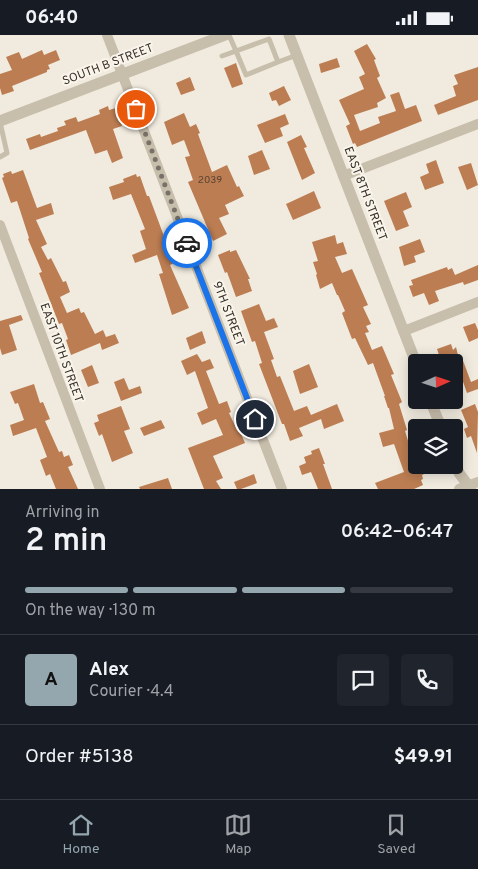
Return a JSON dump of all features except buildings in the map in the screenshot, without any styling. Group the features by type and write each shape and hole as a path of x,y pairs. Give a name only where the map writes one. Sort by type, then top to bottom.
{"street":[{"name":"9TH STREET","path":"107,35 282,489"},
{"name":"SOUTH B STREET","path":"0,122 227,35"},
{"name":"EAST 8TH STREET","path":"290,35 413,354"},
{"path":"343,176 478,124"},
{"name":"EAST 10TH STREET","path":"0,225 100,489"},
{"path":"404,331 478,302"},
{"path":"460,474 469,486"}],"lane":[{"path":"227,35 246,75 297,55"},
{"path":"222,56 269,39 278,62"},
{"path":"0,122 8,149 8,153 0,157"}],"way so far":[{"path":"136,109 187,243"}],"route":[{"path":"187,243 255,419"}]}
